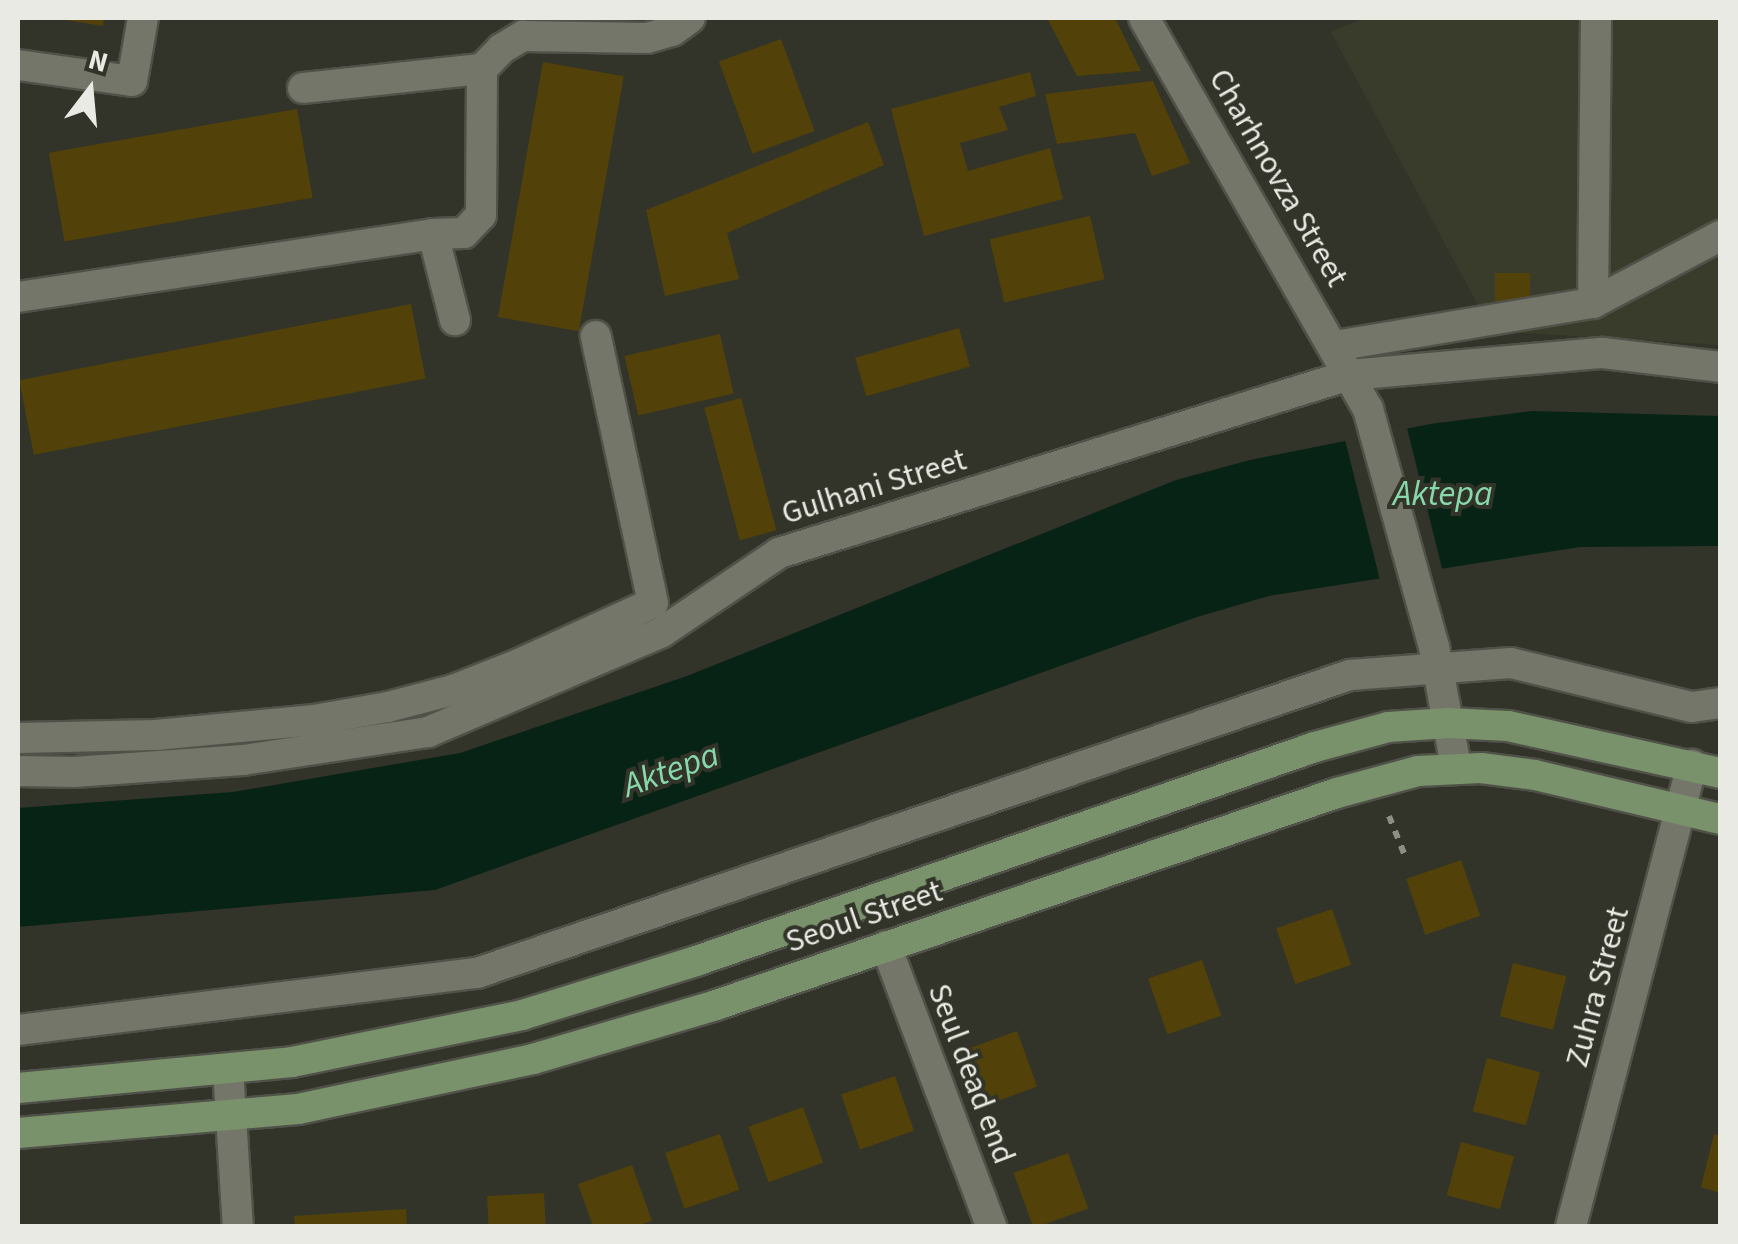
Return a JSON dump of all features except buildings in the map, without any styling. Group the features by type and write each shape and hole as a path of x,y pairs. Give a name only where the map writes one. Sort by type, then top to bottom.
{"main road":[{"name":"Seoul Street","path":"18,1088 311,1058 522,1015 696,961 1315,747 1388,727 1448,723 1552,733 1706,769"},
{"name":"Seoul Street","path":"18,1133 230,1118 377,1094 533,1058 716,1005 1405,774 1456,767 1535,775 1720,820"}],"street":[{"path":"18,64 132,81 143,18"},
{"path":"303,88 482,68 511,40 524,36 646,38 672,31 690,18"},
{"name":"Charhnovza Street","path":"1144,18 1368,409 1435,656 1456,767"},
{"path":"1593,303 1596,18"},
{"path":"18,297 433,234 464,233 481,215 482,68"},
{"path":"433,234 454,320"},
{"path":"1335,346 1593,303 1720,236"},
{"path":"18,738 156,735 314,720 388,707 502,671 653,603 596,336"},
{"name":"Gulhani Street","path":"18,771 74,772 243,760 428,732 662,632 779,553 1349,375 1604,353 1720,367"},
{"path":"18,1030 477,972 1350,675 1435,656 1512,664 1692,707 1720,704"},
{"name":"Zuhra Street","path":"1571,1226 1681,809 1706,769"},
{"name":"Seul dead end","path":"886,946 991,1226"},
{"path":"228,1069 238,1226"}],"path":[{"path":"1385,805 1405,856"}],"shaded area":[{"path":"1365,18 1720,18 1720,345 1522,333 1484,316 1331,32"}],"water":[{"name":"Aktepa","path":"1532,411 1720,416 1720,546 1580,547 1269,596 1197,617 435,890 18,927 18,808 233,792 460,753 687,676 1176,480 1250,460 1430,424"}],"pier":[{"path":"1406,424 1443,571 1382,587 1345,439"}]}
